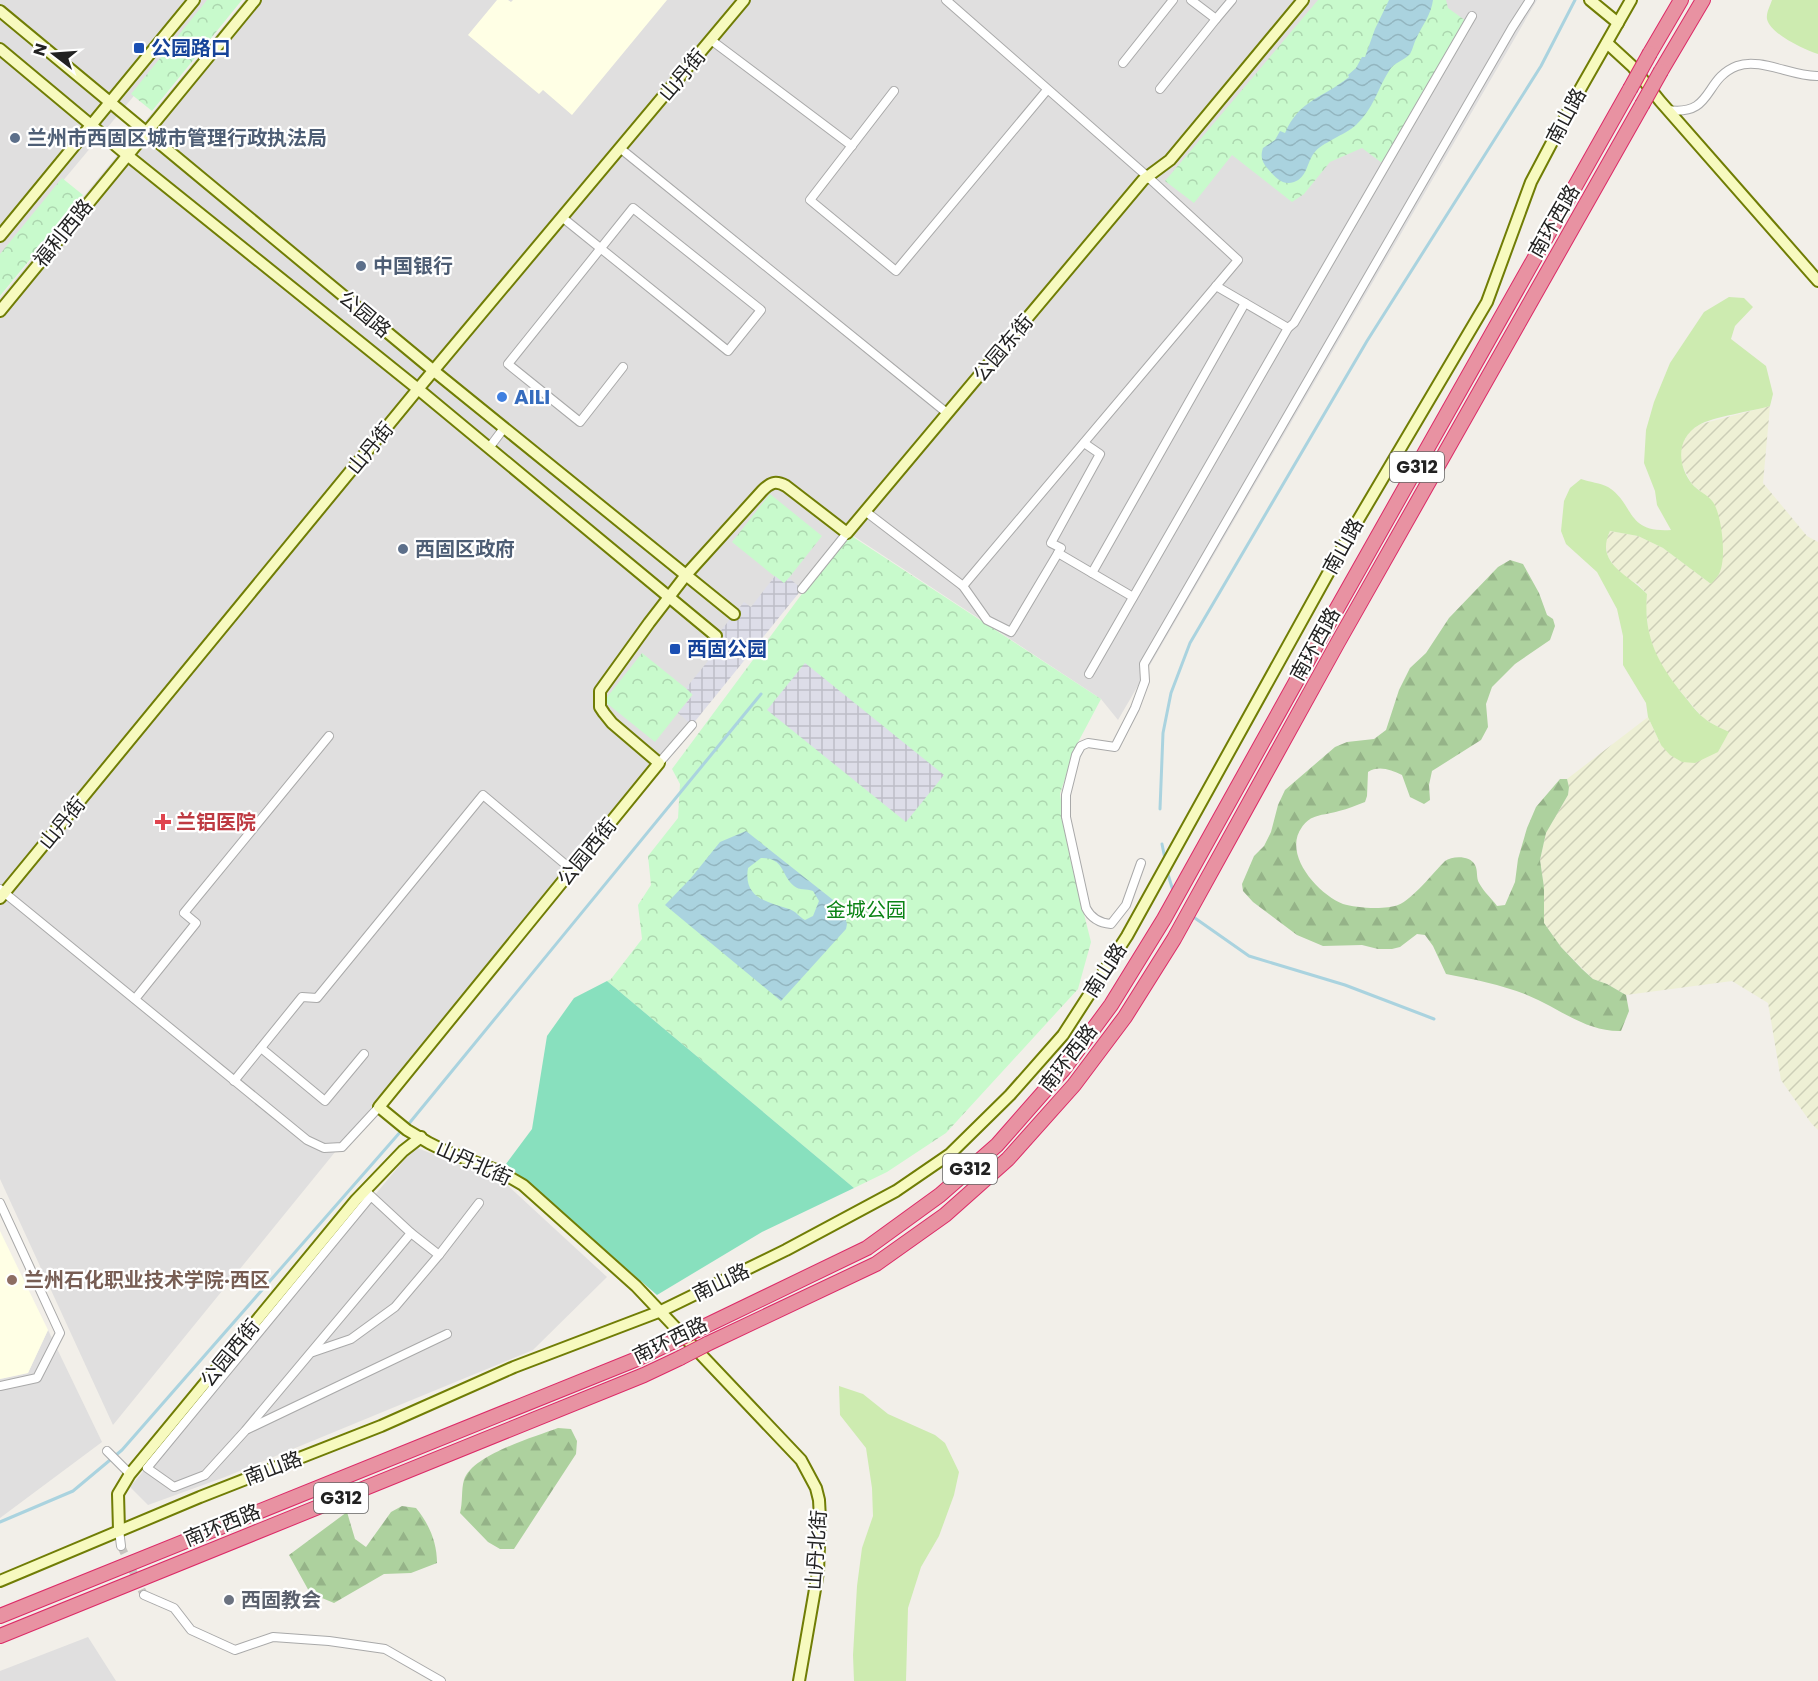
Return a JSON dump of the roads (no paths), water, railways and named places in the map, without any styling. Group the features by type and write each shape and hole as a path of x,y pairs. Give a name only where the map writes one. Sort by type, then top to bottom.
{"highway":[{"name":"南环西路","path":"0,1616 637,1359 867,1248 940,1195 997,1145 1064,1070 1111,1005 1164,919 1681,0"},
{"name":"南环西路","path":"0,1636 622,1384 680,1358 876,1264 945,1215 1008,1159 1074,1085 1125,1017 1174,939 1218,857 1703,0"}],"street":[{"path":"0,236 194,0"},
{"name":"福利西路","path":"0,311 255,0"},
{"name":"山丹街","path":"1,893 744,0"},
{"path":"946,0 1148,177 1238,260 963,586"},
{"path":"1123,63 1173,0"},
{"path":"1191,0 1216,19"},
{"path":"1160,89 1232,0"},
{"name":"公园东街","path":"847,533 1148,177 1170,160 1303,0"},
{"path":"1142,863 1126,905 1111,924 1095,920 1086,908 1066,817 1066,795 1076,754 1081,746 1088,743 1115,747 1135,708 1145,681 1144,663 1530,0"},
{"path":"1590,0 1618,22"},
{"name":"南山路","path":"0,1581 119,1530 381,1426 514,1367 661,1311 786,1250 896,1191 950,1154 1010,1095 1063,1035 1140,914 1351,532 1487,302 1531,182 1631,0"},
{"name":"公园路","path":"0,11 434,371 734,614"},
{"path":"1089,674 1288,328 1294,323 1472,16"},
{"path":"711,40 852,146"},
{"path":"1607,43 1632,66 1818,280"},
{"name":"公园路","path":"0,49 127,156 418,389 716,636"},
{"path":"1668,110 1690,110 1700,104 1708,96 1714,83 1725,72 1738,66 1753,63 1818,76"},
{"path":"894,91 810,200 896,271 1047,90"},
{"path":"621,148 947,413"},
{"path":"562,218 601,248 728,351 760,310 633,208 601,248 508,364 580,422 623,368"},
{"path":"1216,286 1288,328"},
{"path":"1092,573 1245,303"},
{"path":"489,448 504,428"},
{"path":"866,511 963,586 987,620 1011,632 1061,548 1051,543 1100,454 1084,443"},
{"path":"692,725 659,763 612,723 600,707 600,691 686,575 762,491 774,482 786,486 847,533 802,589"},
{"path":"1058,553 1133,597"},
{"path":"135,999 196,923 184,913 329,736"},
{"name":"公园西街","path":"379,1107 659,763"},
{"path":"234,1081 303,997 317,998 483,795 572,870"},
{"path":"1,893 307,1140 324,1148 342,1147 379,1107"},
{"path":"1126,905 1140,914"},
{"path":"261,1048 325,1101 364,1054"},
{"name":"山丹北街","path":"379,1107 407,1130 445,1151 499,1171 523,1185 636,1286 801,1460 816,1488 820,1519 818,1572 799,1681"},
{"name":"公园西街","path":"119,1530 118,1494 127,1471 368,1193 421,1137"},
{"path":"411,1233 245,1431 205,1475 174,1487 147,1468 368,1193 438,1255"},
{"path":"0,1203 60,1333 37,1378 0,1386"},
{"path":"311,1352 351,1339 395,1307 479,1203"},
{"path":"245,1431 447,1334"},
{"path":"109,1453 127,1471"},
{"path":"119,1530 121,1546"},
{"path":"144,1595 174,1608 191,1630 235,1650 273,1637 329,1641 385,1650 441,1681"}],"water":[{"path":"1389,0 1433,0 1429,15 1410,54 1391,68 1362,119 1346,132 1317,149 1302,177 1290,183 1279,180 1263,162 1263,148 1275,140 1280,131 1285,133 1297,113 1312,100 1349,77 1348,75 1356,68 1362,57 1365,57"},
{"path":"746,831 842,907 847,924 846,929 781,1001 665,905 691,878 720,842","holes":["761,858 778,864 794,886 813,891 819,901 813,916 805,920 791,910 765,901 753,892 747,878 748,868"]}],"waterway":[{"path":"1160,809 1163,733 1171,693 1190,643 1367,341 1541,66 1575,0"},
{"path":"407,1126 761,694"},
{"path":"1162,844 1165,859"},
{"path":"1167,871 1174,894"},
{"path":"1192,916 1249,956 1345,985 1434,1019"},
{"path":"0,1522 73,1491 122,1450 402,1130"}],"tunnel":[{"path":"121,1546 144,1595"}],"place":[{"name":"公园路口","path":"139,48"},
{"name":"兰州市西固区城市管理行政执法局","path":"15,138"},
{"name":"中国银行","path":"361,266"},
{"name":"AILI","path":"502,397"},
{"name":"西固区政府","path":"403,549"},
{"name":"西固公园","path":"675,649"},
{"name":"兰铝医院","path":"163,822"},
{"name":"兰州石化职业技术学院·西区","path":"12,1280"},
{"name":"西固教会","path":"229,1600"}],"park label":[{"name":"金城公园","path":"866,910"}]}
